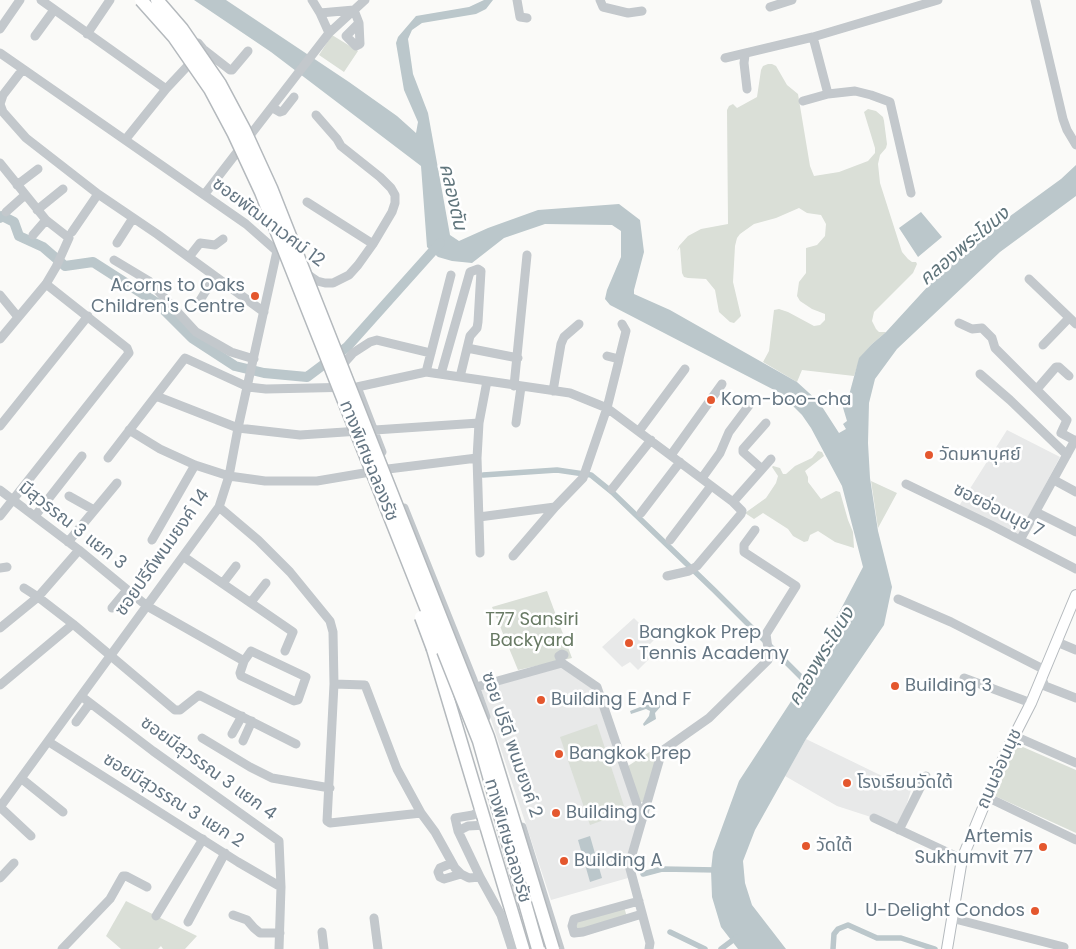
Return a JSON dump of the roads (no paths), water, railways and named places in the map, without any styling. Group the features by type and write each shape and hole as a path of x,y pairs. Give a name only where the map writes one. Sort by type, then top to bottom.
{"highway":[{"name":"ทางพิเศษฉลองรัช","path":"141,0 174,37 196,66 234,134 261,192 479,742 538,949"},
{"name":"ทางพิเศษฉลองรัช","path":"157,0 182,29 220,84 244,129 270,188 488,737 553,949"},
{"path":"356,430 378,504 433,649 523,949"}],"main road":[{"name":"ถนนอ่อนนุช","path":"948,948 964,860 1008,752 1060,642 1076,595"},
{"name":"ถนนอ่อนนุช","path":"1008,752 1017,737 1076,608"}],"street":[{"path":"0,28 20,0"},
{"path":"41,0 166,89"},
{"path":"87,34 110,0"},
{"path":"164,0 202,49 230,70 248,51"},
{"path":"312,0 320,13 326,37"},
{"path":"204,195 292,84 326,37 364,0"},
{"path":"517,0 520,17 527,18"},
{"path":"600,0 602,7 628,13 642,11"},
{"path":"770,7 792,0"},
{"path":"725,58 813,37 938,0"},
{"path":"1035,0 1064,120 1067,130 1076,145"},
{"path":"35,36 54,10"},
{"path":"320,13 354,10"},
{"path":"354,10 359,23"},
{"path":"813,37 828,94"},
{"path":"126,140 166,89 202,49"},
{"name":"ซอยพัฒนาเวศม์ 12","path":"0,53 246,224 295,266 317,280 333,283 349,275 373,244 392,212 395,195 380,177 340,146 337,139 316,115"},
{"path":"744,55 747,88"},
{"path":"23,69 3,95 0,104 4,112 26,138 98,194 264,312"},
{"path":"802,101 828,94 856,90 890,102 911,193"},
{"path":"272,108 280,112 283,111 294,97"},
{"path":"0,339 46,284 69,238 46,220 1,168"},
{"path":"17,185 38,169"},
{"path":"37,210 64,189"},
{"path":"72,232 98,194"},
{"path":"6,212 26,196"},
{"path":"307,202 373,244"},
{"path":"117,243 133,218"},
{"path":"33,235 46,220"},
{"path":"189,257 200,243 215,245 223,239"},
{"name":"ซอยปรีดีพนมยงค์ 14","path":"0,807 219,507 229,476 277,251"},
{"path":"516,424 518,358 527,255"},
{"path":"114,260 149,281 196,332 231,352 254,362"},
{"path":"441,374 470,272 478,268 481,271 478,322 477,328 470,336 460,377"},
{"path":"426,372 451,275"},
{"path":"199,302 215,276"},
{"path":"1029,279 1073,321 1043,345"},
{"path":"0,516 128,355 129,350 46,284"},
{"path":"0,295 18,317"},
{"path":"0,426 88,316"},
{"path":"959,323 972,329 982,328 992,338 995,348 1067,420 1061,432 1076,440 1020,540"},
{"path":"553,391 561,344 564,337 578,324"},
{"path":"513,556 584,474 607,408 626,332 622,324"},
{"path":"345,362 353,353 370,342 377,340 431,353"},
{"path":"467,348 518,358"},
{"path":"607,356 619,358"},
{"path":"108,458 185,358 248,387 290,389 356,387 426,372 518,387 570,393 607,408 702,478 733,502 741,511 741,514 693,568 667,576"},
{"path":"1037,389 1056,367 1059,367 1069,376"},
{"path":"639,431 685,369"},
{"path":"980,374 1067,455"},
{"path":"480,553 477,458 480,423 488,381"},
{"path":"671,455 722,384"},
{"name":"ซอย ปรีดี พนมยงค์ 2","path":"356,387 476,687 560,949"},
{"path":"156,396 238,428 300,435 480,423"},
{"path":"702,478 720,453 729,432 750,404"},
{"path":"762,469 743,452 743,449 766,423"},
{"path":"129,430 160,449 195,465 229,476 265,481 317,481 388,469 477,458"},
{"path":"612,489 651,440"},
{"path":"35,516 82,456"},
{"path":"733,502 771,459"},
{"path":"641,513 680,462"},
{"path":"152,540 195,465"},
{"path":"1054,480 1076,492"},
{"path":"68,542 117,483"},
{"name":"ซอยอ่อนนุช 7","path":"906,484 1076,569"},
{"path":"670,540 711,486"},
{"name":"มีสุวรรณ 3 แยก 3","path":"0,490 79,550 147,606 244,661"},
{"path":"69,496 94,510"},
{"path":"219,507 258,540 290,572 330,621 333,632 334,684 327,821 330,823 422,814"},
{"path":"479,516 555,508"},
{"path":"1036,512 1076,532"},
{"path":"650,949 629,865 663,749 710,718 766,662 770,656 766,634 796,586 744,552 744,545 755,530"},
{"path":"0,628 38,598 79,550"},
{"path":"184,557 293,632 285,651"},
{"path":"224,584 236,566"},
{"path":"251,602 266,583"},
{"path":"24,588 73,624 175,710 180,710 199,695 296,744"},
{"path":"112,608 127,590"},
{"path":"898,599 951,622 1076,698"},
{"path":"0,685 73,624"},
{"path":"1060,642 1076,650"},
{"path":"251,651 305,676 306,679 298,700 294,701 241,676 240,673 244,661 251,651"},
{"path":"476,687 562,661 597,687 642,819"},
{"path":"964,678 1031,703"},
{"path":"334,684 365,685 397,769 422,814 436,832 452,863 461,874 469,878 480,876"},
{"name":"ซอยมีสุวรรณ 3 แยก 4","path":"81,696 153,751 279,841 281,887"},
{"path":"76,722 90,704"},
{"path":"232,734 242,716"},
{"path":"243,741 252,722"},
{"path":"1017,737 1076,763"},
{"path":"202,738 250,768 267,776 284,781 330,788"},
{"name":"ซอยมีสุวรรณ 3 แยก 2","path":"49,742 281,887"},
{"path":"900,830 926,776"},
{"path":"22,779 64,812"},
{"path":"989,798 1076,840"},
{"path":"0,807 30,836"},
{"path":"482,810 472,815 455,818 458,831 500,915 512,949"},
{"path":"874,818 964,860"},
{"path":"458,831 468,826 487,825"},
{"path":"156,916 203,839"},
{"path":"188,922 225,853"},
{"path":"0,878 14,863"},
{"path":"452,863 440,868 438,872 440,877 444,879 461,874"},
{"path":"62,949 105,904 123,876 147,887"},
{"path":"279,949 281,887"},
{"path":"639,901 574,919 571,924 573,932 582,932 642,914"},
{"path":"625,904 629,918"},
{"path":"233,915 247,920 260,933 280,933"},
{"path":"374,918 378,949"},
{"path":"953,918 1064,948"},
{"path":"322,932 324,949"}],"water":[{"name":"คลองพระโขนง","path":"194,0 226,0 349,82 397,116 416,133 418,122 404,90 396,43 398,37 416,16 469,7 484,0 493,0 486,9 476,14 422,23 412,30 408,39 413,74 428,113 450,235 459,241 488,228 538,210 619,204 640,220 644,252 634,294 670,310 797,382 819,402 839,433 846,429 843,424 847,421 841,401 848,399 859,358 886,332 941,272 991,230 1061,179 1076,165 1076,196 1000,252 897,349 875,379 869,403 868,443 870,478 878,531 892,587 884,625 806,739 755,830 743,861 745,883 752,905 786,949 738,949 721,927 712,897 711,870 713,852 739,781 803,683 831,633 833,624 863,567 842,486 811,428 802,415 780,393 610,305 605,299 607,290 621,257 621,231 612,225 545,224 504,238 472,263 452,261 438,257 427,247 421,166 271,52"},
{"path":"921,212 942,237 918,257 899,228"},
{"path":"658,700 662,701 663,704 655,713 656,719 644,726 643,724 650,711 646,709 631,714 630,711"},
{"path":"590,836 602,878 590,882 578,840"}],"waterway":[{"path":"0,218 2,216 14,222 19,236 43,247 65,266 93,262 157,303 192,338 235,366 264,373 307,377 347,347 440,243"},
{"name":"คลองพระโขนง","path":"483,475 557,470 591,475 612,492 715,591 808,684"},
{"path":"643,874 662,869 717,870"},
{"path":"833,949 834,934 838,929 848,925 877,938 901,938 935,949"},
{"path":"670,932 705,949"},
{"path":"721,949 737,937"}],"place":[{"name":"Acorns to Oaks Children's Centre","path":"255,296"},
{"name":"Kom-boo-cha","path":"711,400"},
{"name":"วัดมหาบุศย์","path":"929,455"},
{"name":"Bangkok Prep Tennis Academy","path":"629,643"},
{"name":"Building 3","path":"895,686"},
{"name":"Building E And F","path":"541,700"},
{"name":"Bangkok Prep","path":"559,754"},
{"name":"โรงเรียนวัดใต้","path":"847,783"},
{"name":"Building C","path":"556,813"},
{"name":"วัดใต้","path":"806,846"},
{"name":"Artemis Sukhumvit 77","path":"1043,847"},
{"name":"Building A","path":"564,861"},
{"name":"U-Delight Condos","path":"1035,911"}],"water label":[{"name":"คลองตัน","path":"452,197"}],"park label":[{"name":"T77 Sansiri Backyard","path":"532,630"}]}
